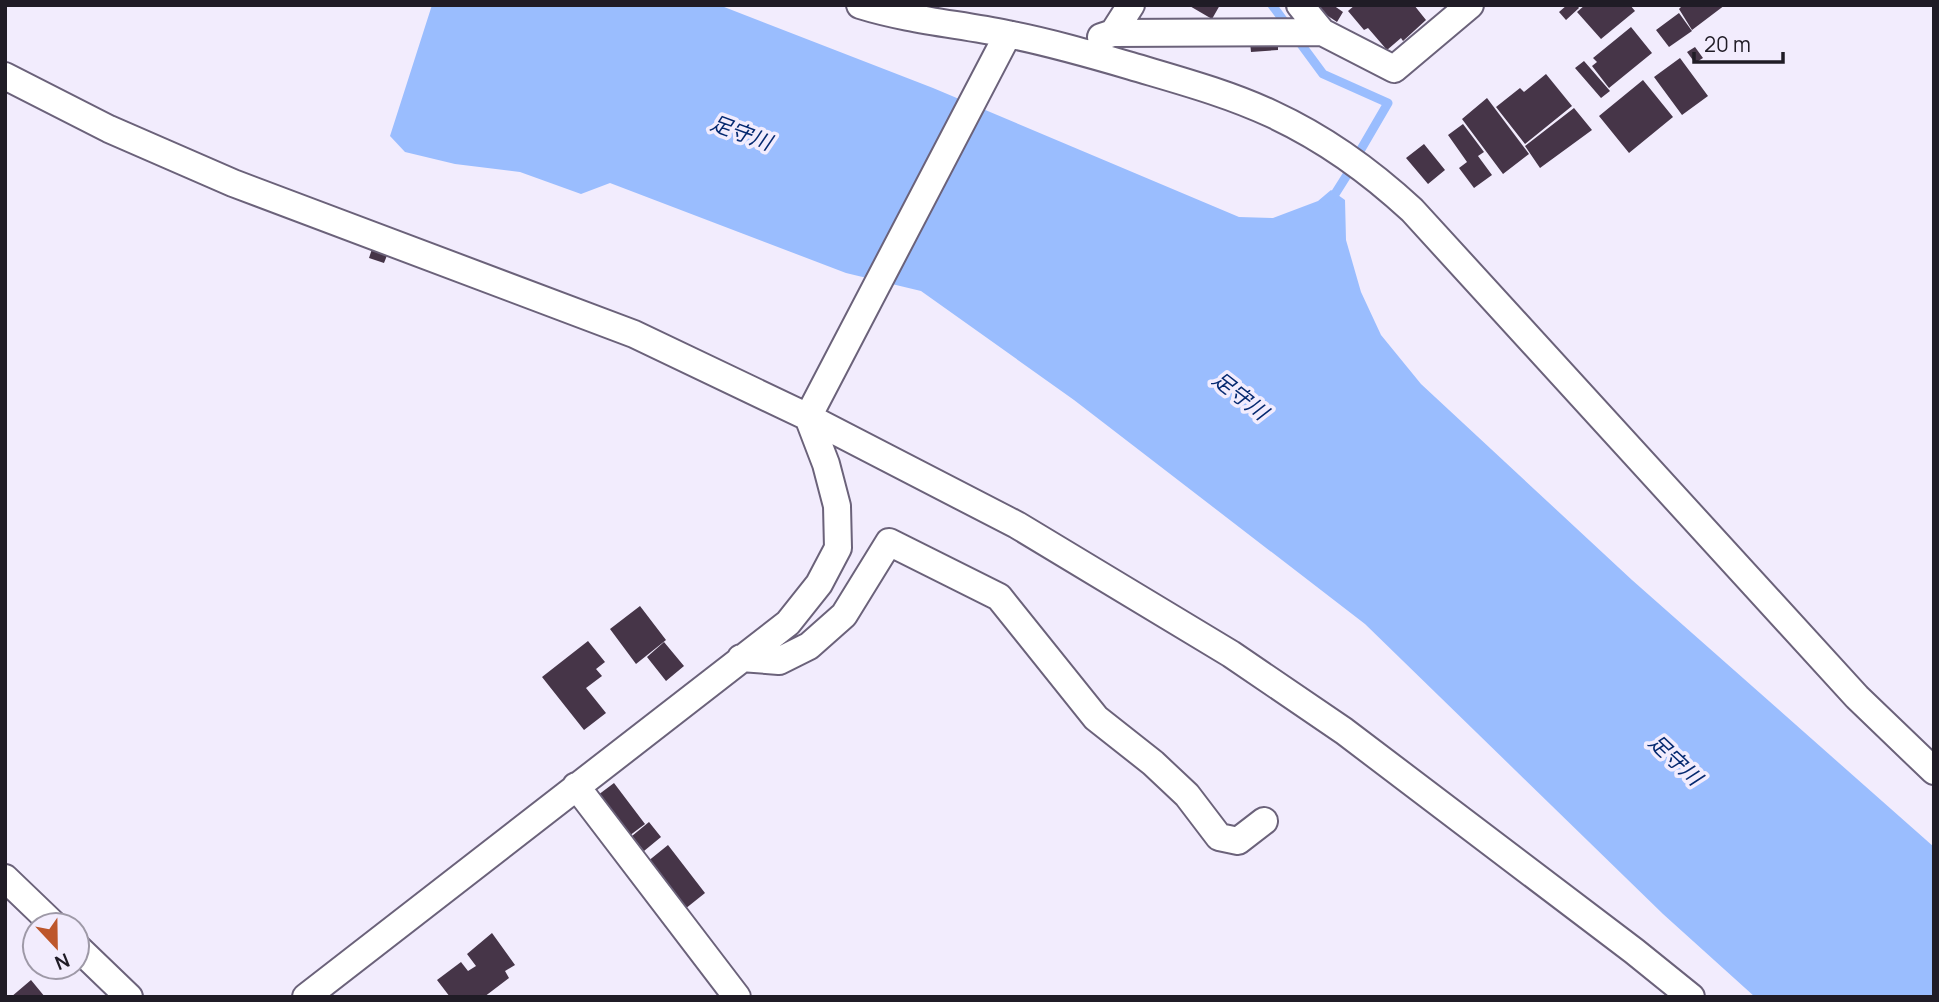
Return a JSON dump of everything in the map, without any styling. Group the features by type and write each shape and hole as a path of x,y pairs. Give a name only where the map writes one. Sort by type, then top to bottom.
{"street":[{"path":"860,5 1004,42 1069,48 1208,89 1273,114 1347,156 1382,182 1412,210 1857,697 1934,771"},
{"path":"1114,33 1131,5"},
{"path":"1300,5 1303,32"},
{"path":"1069,48 1114,33 1303,32 1394,69 1470,5"},
{"path":"306,997 788,622 819,584 838,548 836,506 811,412 1004,42"},
{"path":"5,76 109,129 233,183 634,334 811,412 1017,525 1231,654 1344,731 1634,951 1690,997"},
{"path":"741,658 779,661 809,646 844,615 889,541 999,597 1096,718 1153,762 1187,795 1219,837 1238,841 1264,821"},
{"path":"576,786 737,997"},
{"path":"5,878 39,911"},
{"path":"91,960 130,997"}],"water":[{"name":"足守川","path":"432,5 719,5 933,88 1239,217 1273,218 1318,201 1331,190 1345,200 1346,240 1361,292 1381,335 1421,384 1632,580 1934,847 1934,997 1755,997 1663,914 1365,624 1074,400 921,291 846,273 610,183 581,194 520,172 455,164 405,152 390,136"}],"building":[{"path":"1188,5 1220,5 1212,19"},
{"path":"1322,5 1333,5 1343,12 1337,22 1319,10"},
{"path":"1355,5 1414,5 1426,20 1403,41 1401,38 1387,50 1368,28 1364,30 1348,11"},
{"path":"1567,5 1577,5 1579,8 1566,20 1559,12"},
{"path":"1585,5 1630,5 1635,11 1601,39 1577,12"},
{"path":"1683,5 1725,5 1692,30 1679,9"},
{"path":"1679,13 1692,31 1669,47 1656,30"},
{"path":"1631,27 1652,53 1609,88 1592,66 1597,62 1593,58"},
{"path":"1250,42 1278,42 1278,50 1251,52"},
{"path":"1695,47 1703,58 1695,63 1687,52"},
{"path":"1680,58 1708,96 1682,115 1654,77"},
{"path":"1584,61 1610,91 1601,98 1575,68"},
{"path":"1546,74 1572,106 1525,144 1496,107 1520,88 1524,92"},
{"path":"1643,80 1673,117 1629,153 1599,116"},
{"path":"1487,98 1529,154 1503,174 1462,119"},
{"path":"1574,108 1592,130 1540,168 1525,146"},
{"path":"1463,124 1484,152 1478,156 1492,175 1474,188 1459,168 1467,162 1448,135"},
{"path":"1424,144 1445,170 1428,184 1406,158"},
{"path":"372,249 388,253 384,263 369,258"},
{"path":"640,606 666,640 636,664 610,629"},
{"path":"588,641 605,662 596,669 602,676 586,688 606,713 584,730 542,677"},
{"path":"664,642 684,666 666,681 647,657"},
{"path":"614,783 645,824 629,836 598,795"},
{"path":"649,822 661,837 644,851 632,836"},
{"path":"668,845 705,893 680,913 647,862"},
{"path":"492,933 515,965 505,971 509,978 484,997 450,997 437,980 461,962 468,971 476,966 467,954"},
{"path":"32,981 45,997 11,997"}],"waterway":[{"path":"1272,5 1323,74 1388,103 1360,151"},
{"path":"1330,202 1347,175"}]}
